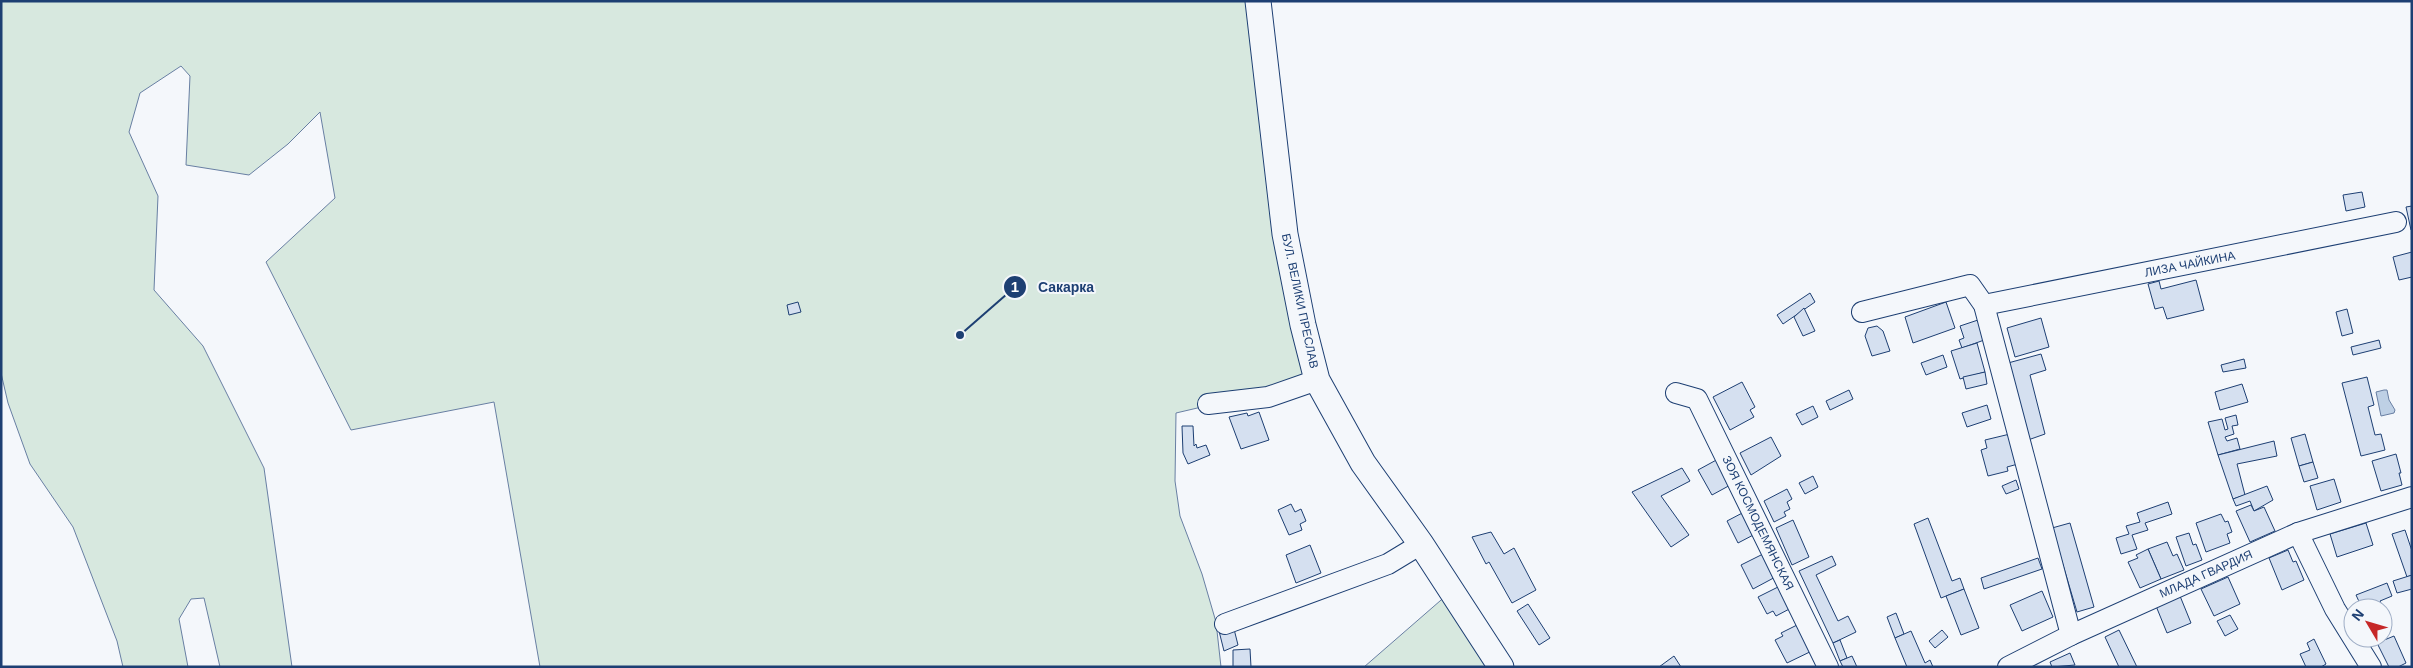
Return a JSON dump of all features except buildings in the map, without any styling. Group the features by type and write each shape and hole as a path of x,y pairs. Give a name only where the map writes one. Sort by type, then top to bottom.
{"main road":[{"name":"БУЛ. ВЕЛИКИ ПРЕСЛАВ","path":"1258,1 1285,234 1302,325 1317,380 1363,463 1421,544 1501,667"}],"street":[{"name":"ЛИЗА ЧАЙКИНА","path":"1984,305 2396,222"},
{"path":"1862,312 1970,286 1984,305 2071,635"},
{"path":"1208,404 1268,397 1317,380"},
{"name":"ЗОЯ КОСМОДЕМЯНСКАЯ","path":"1676,393 1697,399 1828,667"},
{"name":"МЛАДА ГВАРДИЯ","path":"2011,666 2071,635 2298,533 2412,497"},
{"path":"2298,533 2336,609 2371,667"},
{"path":"1225,624 1388,564 1421,544"}],"shaded area":[{"path":"1,1 1258,1 1317,380 1176,413 1175,481 1180,516 1202,574 1216,622 1221,667 540,667 494,402 351,430 266,262 335,198 320,112 288,144 249,175 186,165 190,76 181,66 140,93 129,132 158,196 154,290 203,346 264,468 292,667 220,667 204,598 191,599 179,619 188,667 123,667 117,641 73,527 30,464 8,403 1,373"},
{"path":"1448,594 1494,667 1364,667"}],"water":[{"path":"2387,390 2389,400 2395,410 2394,413 2381,416 2376,392"}],"place":[{"name":"Сакарка","path":"960,335"}]}
